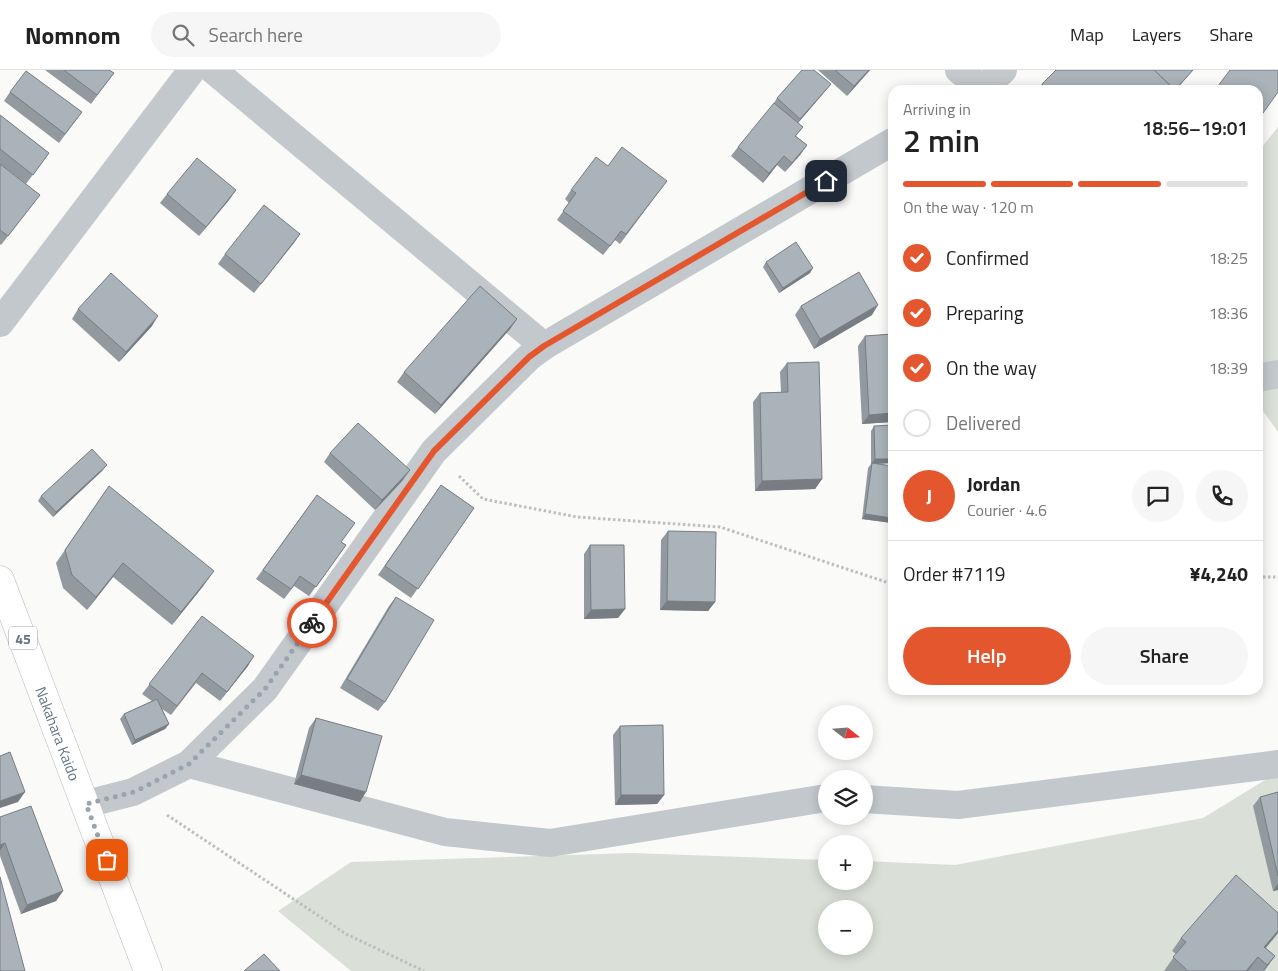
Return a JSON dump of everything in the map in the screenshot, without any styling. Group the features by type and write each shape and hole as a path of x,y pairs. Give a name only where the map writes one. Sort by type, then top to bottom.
{"main road":[{"name":"Nakahara Kaido","path":"0,580 148,971"}],"street":[{"path":"0,322 192,70"},
{"path":"214,70 544,346"},
{"path":"958,70 995,83"},
{"path":"86,804 134,792 189,764 265,689 434,451 529,357 544,346 888,144"},
{"path":"1263,377 1278,374"},
{"path":"189,764 445,832 550,843 818,799"},
{"path":"873,799 958,805 1278,764"}],"path":[{"path":"434,451 482,499 577,517 720,527 888,583"},
{"path":"1263,577 1278,577"},
{"path":"134,792 346,934 424,971"}],"shaded area":[{"path":"1278,127 1278,432 1263,411 1263,146"},
{"path":"1278,772 1278,971 351,971 278,911 351,862 632,853 818,860 818,890 873,890 873,861 955,865 1203,818"}],"building":[{"path":"64,70 109,70 114,73 97,95"},
{"path":"802,70 814,70 831,84 800,119 777,98"},
{"path":"835,70 869,70 854,86"},
{"path":"1056,70 1154,70 1170,85 1043,85"},
{"path":"1154,70 1193,70 1180,85 1170,85"},
{"path":"1230,70 1278,70 1278,92 1263,113 1263,85 1219,85"},
{"path":"26,71 82,112 65,134 10,92"},
{"path":"774,103 803,127 795,136 807,145 792,163 784,156 769,173 738,147"},
{"path":"0,115 49,153 33,175 0,149"},
{"path":"622,147 667,181 626,234 621,231 610,246 563,211 576,193 571,190 596,157 608,166"},
{"path":"197,158 236,190 206,227 167,194"},
{"path":"0,164 40,195 8,236 0,230"},
{"path":"264,205 300,234 261,284 225,254"},
{"path":"796,242 813,268 783,288 766,262"},
{"path":"859,272 878,305 820,339 801,306"},
{"path":"111,273 158,316 126,352 78,309"},
{"path":"480,286 517,319 441,405 404,372"},
{"path":"888,334 888,413 869,415 865,336"},
{"path":"819,362 822,479 762,481 760,393 788,392 787,363"},
{"path":"358,423 410,470 382,500 330,453"},
{"path":"888,425 888,459 875,459 874,426"},
{"path":"92,449 107,465 56,512 41,496"},
{"path":"872,463 888,465 888,517 865,514"},
{"path":"441,485 474,508 418,589 385,566"},
{"path":"109,486 214,571 181,612 123,563 96,597 72,575 65,550"},
{"path":"317,495 355,523 341,542 346,545 316,587 300,576 291,589 263,570"},
{"path":"668,531 716,532 715,602 667,601"},
{"path":"590,545 624,545 625,609 591,610"},
{"path":"396,597 434,620 385,702 347,679"},
{"path":"202,616 254,656 227,692 202,673 177,706 149,684"},
{"path":"157,699 169,724 135,740 124,714"},
{"path":"316,718 382,736 366,792 301,775"},
{"path":"663,725 664,795 621,795 620,726"},
{"path":"10,752 25,792 0,801 0,756"},
{"path":"1278,792 1278,876 1260,797"},
{"path":"31,806 63,891 27,905 5,843 0,845 0,817"},
{"path":"1236,875 1278,913 1278,931 1264,947 1275,956 1267,965 1258,957 1246,971 1188,971 1173,957 1186,942 1181,938"},
{"path":"0,877 25,971 0,971"},
{"path":"264,954 280,971 244,971"}],"way so far":[{"path":"107,860 86,804 134,792 189,764 265,689 312,623"}],"route":[{"path":"312,623 434,451 529,357 544,346 826,181"}]}
